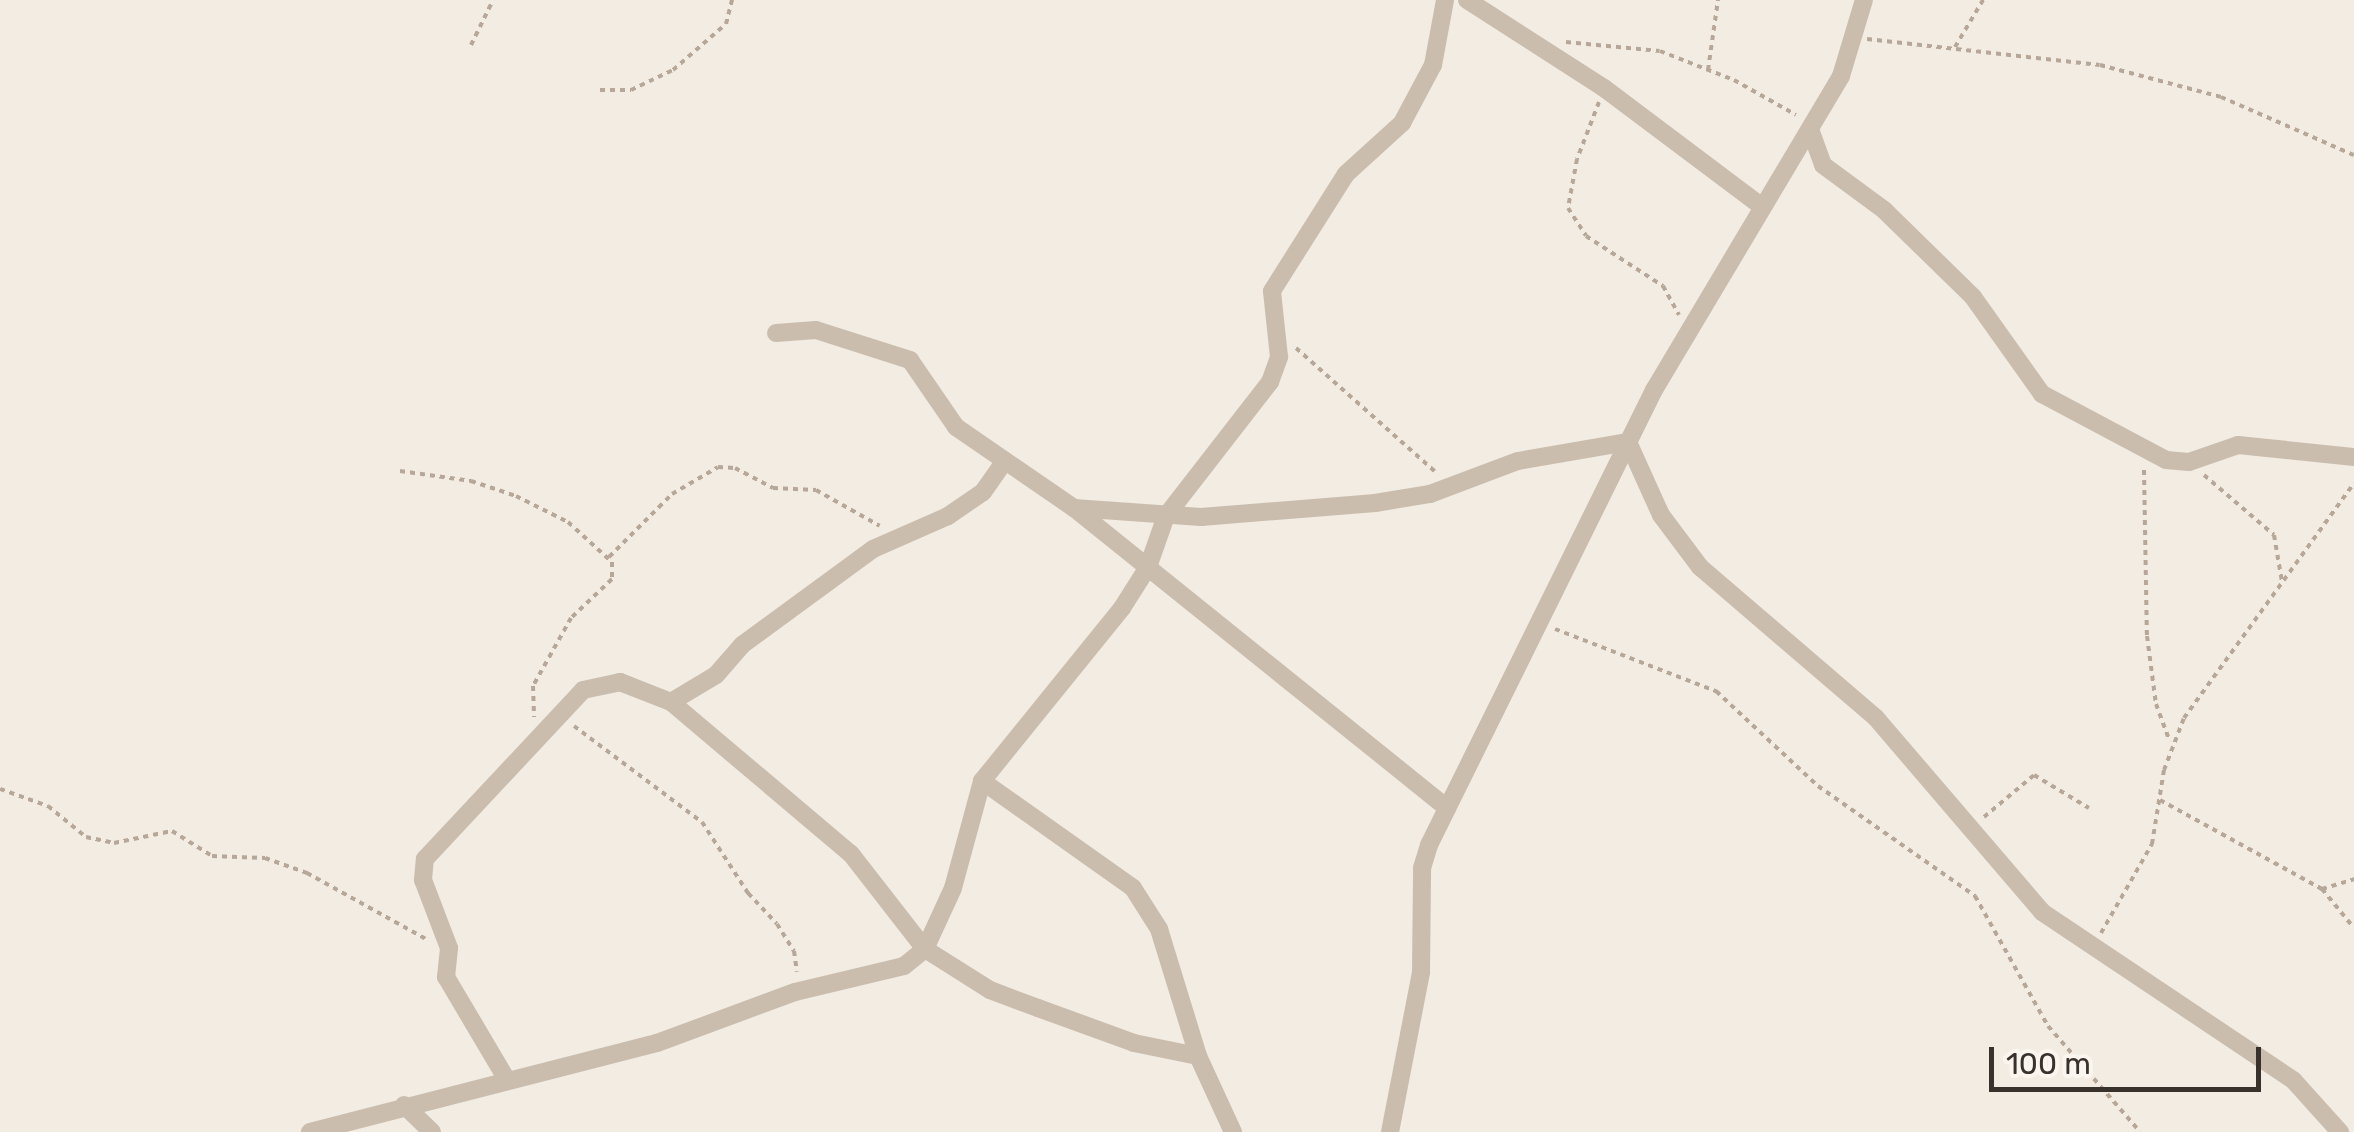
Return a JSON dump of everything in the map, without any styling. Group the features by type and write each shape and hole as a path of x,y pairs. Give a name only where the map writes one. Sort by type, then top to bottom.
{"street":[{"path":"310,1132 657,1043 795,992 904,966 925,950 953,888 982,781 1148,567 1166,516 1270,382 1278,358 1272,330 1272,291 1351,168 1394,135 1433,65 1444,0"},
{"path":"1468,0 1538,51 1604,88 1760,205"},
{"path":"1390,1132 1421,972 1422,868 1447,808 1628,442 1760,205 1810,129 1858,38 1864,0"},
{"path":"1810,129 1824,164 1884,210 1987,312 2030,384 2142,450 2189,462 2238,445 2354,458"},
{"path":"776,333 816,330 899,353 956,428 1074,508 1447,808"},
{"path":"1074,508 1166,516 1374,503 1451,486 1518,462 1628,442"},
{"path":"1628,442 1661,515 1700,568 1876,718 2042,912 2294,1082 2340,1132"},
{"path":"671,702 716,675 742,645 873,549 983,492 1005,461"},
{"path":"507,1080 446,977 449,948 423,880 425,858 583,690 608,682 634,684 671,702 852,854 925,950 990,990 1134,1043 1198,1056"},
{"path":"982,781 1133,888 1159,929 1198,1056 1209,1069 1233,1132"},
{"path":"404,1105 432,1132"}],"path":[{"path":"470,45 493,0"},
{"path":"600,90 631,90 674,70 726,24 732,0"},
{"path":"1708,70 1718,0"},
{"path":"1955,47 1982,0"},
{"path":"1858,38 2100,65 2190,88 2354,156"},
{"path":"1538,51 1554,43 1636,46 1708,70 1776,102 1810,129"},
{"path":"1604,88 1576,159 1568,208 1586,236 1663,286 1686,340"},
{"path":"1272,330 1451,486"},
{"path":"2142,450 2149,510 2148,636 2156,704 2171,744"},
{"path":"2189,462 2274,535 2282,583"},
{"path":"608,557 672,494 718,467 773,488 816,490 903,535"},
{"path":"400,471 516,496 568,522 608,557 612,579 571,618 534,686 531,707 540,736"},
{"path":"2092,946 2152,844 2171,744 2354,483"},
{"path":"1541,624 1716,690 1818,786 1975,896 2048,1026 2140,1132"},
{"path":"557,716 702,822 794,951 795,992"},
{"path":"1966,825 2034,775 2089,808"},
{"path":"0,789 48,806 86,836 114,844 172,831 212,856 265,858 449,948"},
{"path":"2160,800 2322,890 2354,928"},
{"path":"2322,890 2354,879"}]}
